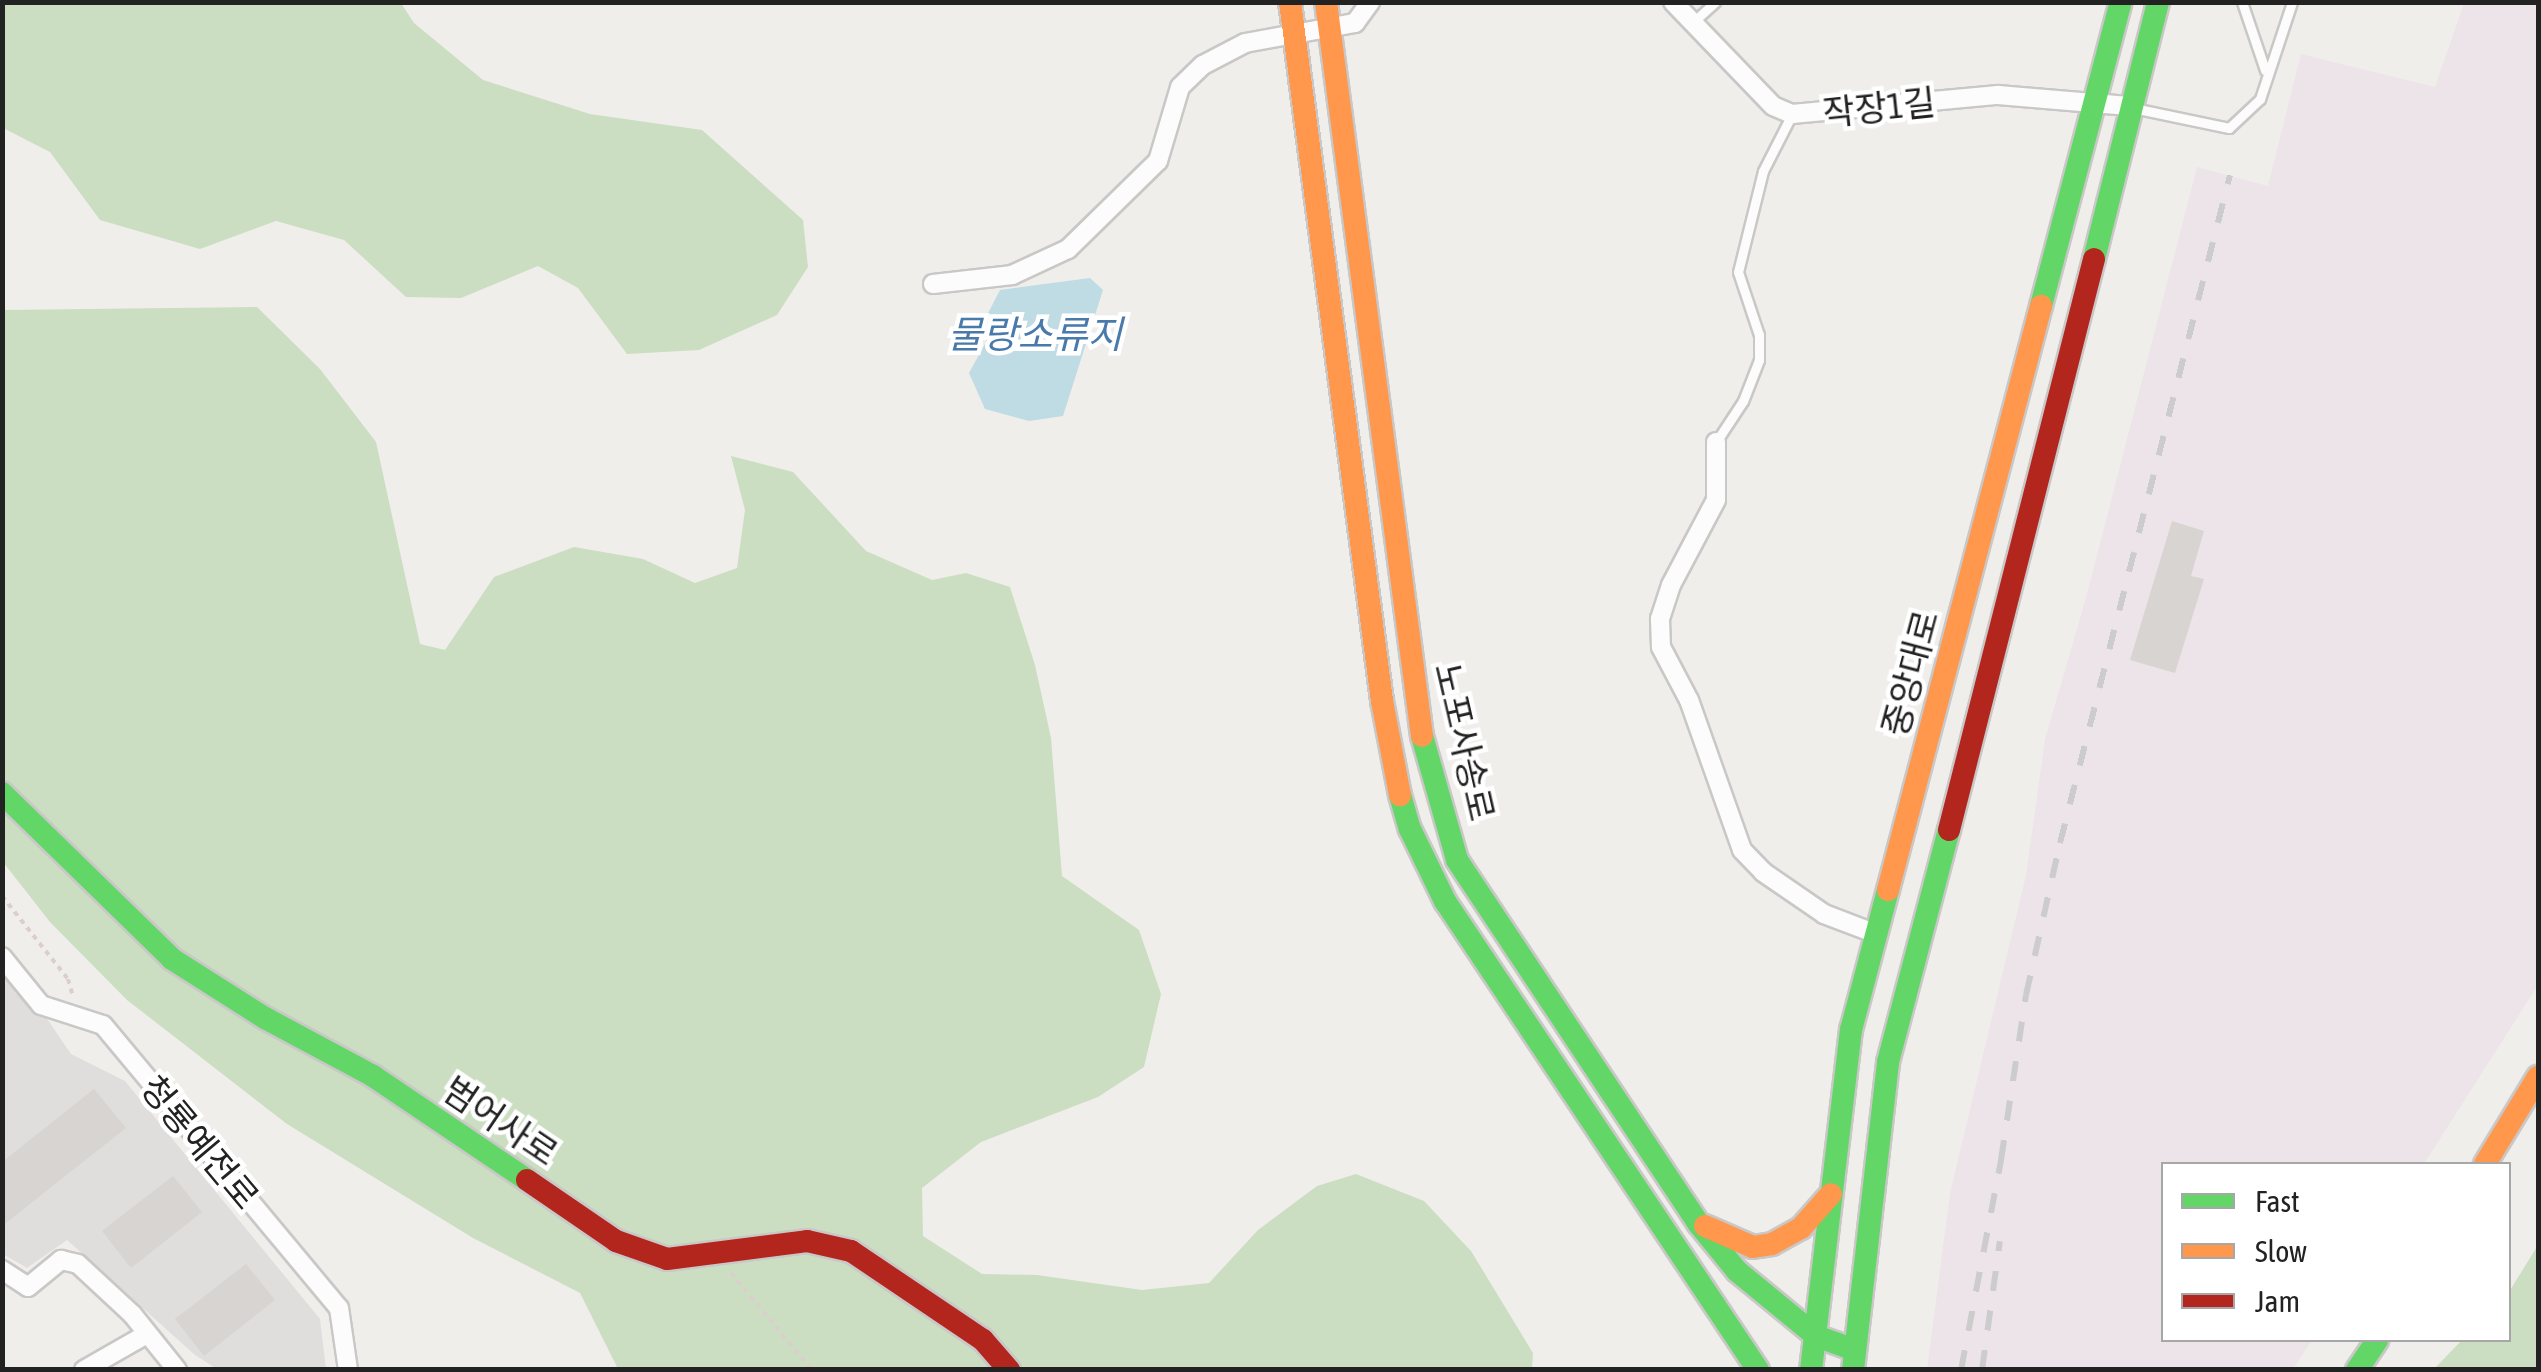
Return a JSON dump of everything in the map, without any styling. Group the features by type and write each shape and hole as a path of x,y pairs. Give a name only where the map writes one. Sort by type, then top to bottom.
{"main road":[{"name":"노포사송로","path":"1290,2 1382,701 1392,766 1410,829 1445,901 1758,1370"},
{"name":"노포사송로","path":"1326,2 1418,720 1430,776 1457,860 1698,1223 1736,1271 1816,1336 1854,1360"},
{"name":"중앙대로","path":"1811,1370 1841,1087 1874,933 1976,567 2120,2"},
{"path":"1854,1360 1888,1062 2019,563 2129,106 2158,2"},
{"name":"범어사로","path":"2,794 172,959 265,1018 373,1076 616,1241 667,1259 808,1241 851,1251 983,1340 1009,1370"},
{"path":"2486,1162 2538,1077"},
{"path":"1698,1223 1752,1247 1772,1244 1801,1228 1830,1194"},
{"path":"2357,1370 2376,1342"}],"street":[{"path":"933,284 1012,276 1068,250 1158,161 1180,87 1203,65 1245,43 1355,22 1370,2"},
{"name":"작장1길","path":"1673,2 1773,106 1792,114 1998,94 2129,106"},
{"path":"1716,442 1716,500 1671,585 1660,620 1661,647 1690,700 1742,850 1763,872 1824,914 1874,933"},
{"name":"청룡예전로","path":"2,957 41,1005 103,1025 339,1308 348,1370"},
{"path":"2,1270 28,1287 61,1260 78,1264 132,1314 176,1370"},
{"path":"84,1370 145,1335"}],"lane":[{"path":"1692,22 1715,2"},
{"path":"2242,2 2266,66 2260,99"},
{"path":"2129,106 2229,128 2260,99 2292,2"},
{"path":"1716,442 1743,401 1759,360 1759,336 1738,272 1763,171 1792,114"}],"path":[{"path":"2,896 68,978 78,1016"},
{"path":"714,1253 812,1370"}],"shaded area":[{"path":"2464,3 2538,3 2538,985 2425,1162 2161,1162 2161,1342 2311,1342 2293,1369 1927,1370 1950,1193 2026,875 2045,739 2087,594 2197,167 2268,186 2301,54 2435,87"},
{"path":"2,953 71,1054 125,1081 320,1319 326,1369 217,1369 195,1355 67,1240 27,1268 3,1254"}],"green space":[{"path":"2,3 401,3 414,23 483,80 590,114 702,130 803,220 808,267 777,315 699,350 627,354 578,288 538,266 461,298 406,297 344,240 276,221 200,249 100,220 50,152 3,128"},
{"path":"257,307 320,369 376,442 420,644 445,650 494,577 574,547 643,559 695,583 737,568 745,510 731,456 793,472 866,551 932,580 966,573 1010,587 1035,665 1051,738 1062,876 1139,930 1161,994 1144,1067 1098,1097 981,1142 922,1188 923,1236 982,1274 1037,1275 1142,1290 1209,1283 1258,1230 1317,1186 1356,1174 1424,1201 1471,1251 1533,1353 1532,1369 618,1369 580,1293 473,1238 287,1124 127,1000 50,922 3,862 2,310"},
{"path":"2538,1245 2538,1369 2434,1369 2460,1342 2511,1342 2511,1289"}],"water":[{"name":"물랑소류지","path":"1090,278 1103,290 1063,416 1029,421 985,409 969,373 986,342 986,317 1000,290"}],"building":[{"path":"2172,521 2204,531 2191,576 2204,579 2175,673 2130,660"},
{"path":"94,1089 126,1128 2,1226 2,1162"},
{"path":"173,1176 202,1212 131,1268 102,1231"},
{"path":"246,1264 275,1300 204,1356 175,1319"}],"railway":[{"path":"1961,1370 2001,1160 2026,995 2060,843 2230,175"},
{"path":"1982,1370 2000,1241"}],"traffic: fast":[{"path":"2041,306 2121,2"},
{"path":"2094,259 2158,2"},
{"path":"1422,736 1457,860 1698,1223 1737,1271 1816,1336 1855,1350"},
{"path":"2,793 172,959 265,1018 373,1076 527,1180"},
{"path":"1400,795 1410,829 1445,901 1758,1370"},
{"path":"1853,1370 1888,1062 1949,830"},
{"path":"1811,1370 1851,1030 1888,890"},
{"path":"2357,1370 2376,1342"}],"traffic: slow":[{"path":"1290,2 1382,701 1400,795"},
{"path":"1326,2 1422,736"},
{"path":"1888,890 2041,306"},
{"path":"2486,1162 2538,1077"},
{"path":"1705,1226 1753,1247 1772,1244 1801,1228 1831,1194"}],"traffic: jam":[{"path":"1949,830 2094,259"},
{"path":"527,1180 616,1241 667,1259 807,1241 851,1251 983,1340 1009,1370"}]}
